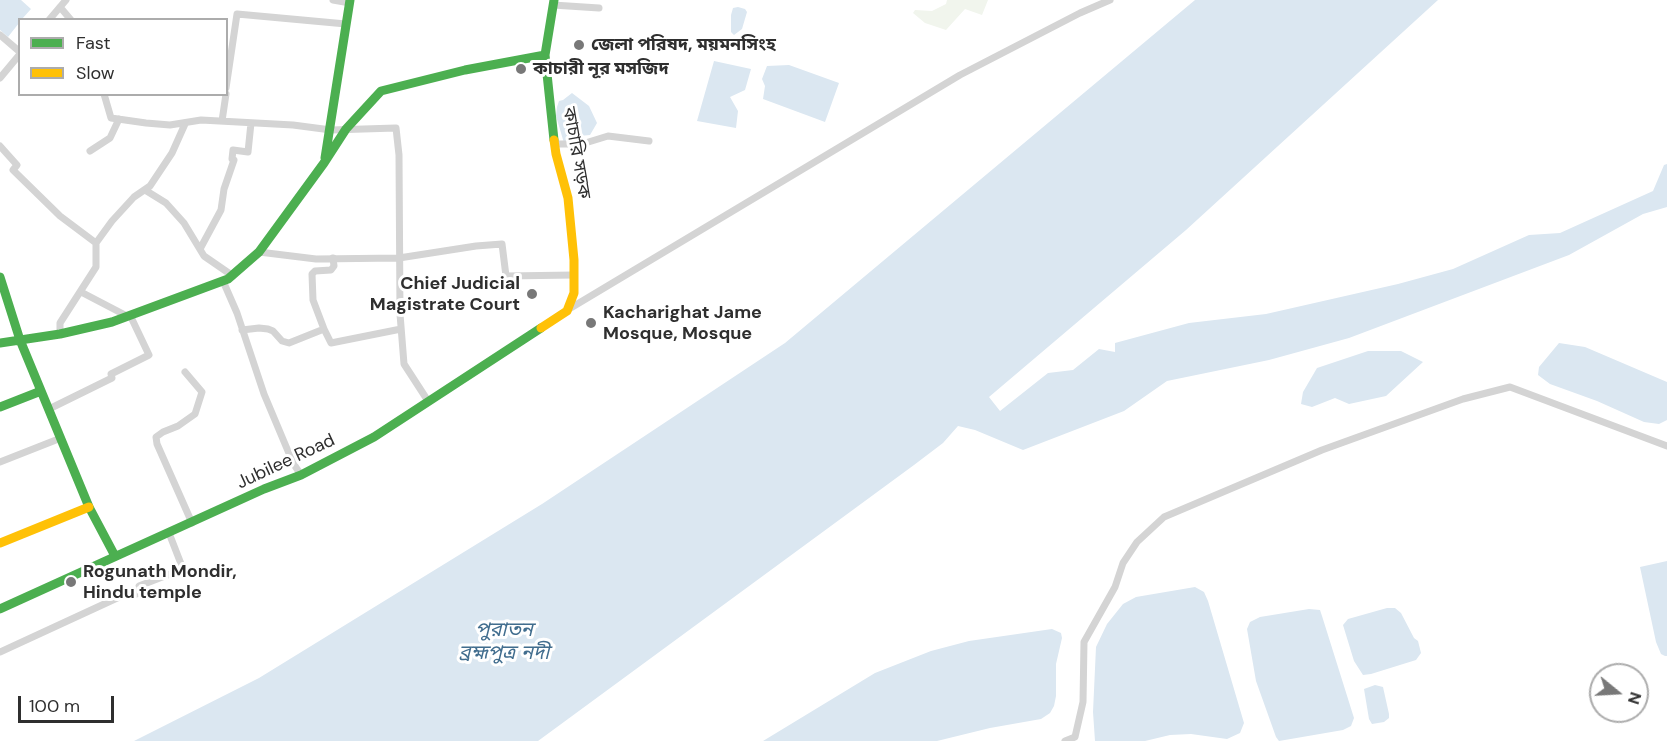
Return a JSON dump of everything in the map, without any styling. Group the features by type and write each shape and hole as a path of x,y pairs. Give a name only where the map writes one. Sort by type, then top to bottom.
{"street":[{"path":"51,18 66,0"},
{"path":"324,163 350,2 333,0"},
{"path":"567,311 960,75 1110,0"},
{"path":"554,3 599,8"},
{"name":"কাচারি সড়ক","path":"554,3 545,55 555,144 568,198 574,293 567,311"},
{"path":"60,7 69,18"},
{"path":"228,75 237,14 346,24"},
{"path":"0,35 18,51"},
{"path":"0,343 60,334 112,322 233,276 259,252 346,129 381,91 465,70 545,55"},
{"path":"0,78 18,56"},
{"path":"105,96 111,118 146,123 185,124 201,120 293,124 331,130 396,128 399,155 399,258 404,364 428,401"},
{"path":"222,121 226,96"},
{"path":"90,151 110,138 119,118"},
{"path":"200,249 221,210 224,189 234,160 232,159 233,150 248,152 251,123"},
{"path":"60,334 60,323 96,267 96,243 134,197 150,186 172,153 185,124"},
{"path":"555,144 582,144 608,136 649,141"},
{"path":"0,146 17,165 13,170 60,216 96,243"},
{"path":"145,190 165,202 184,223 204,256 233,276"},
{"path":"259,252 316,259 399,258 502,244 506,276 574,275"},
{"path":"333,258 333,268 315,271 312,274 313,300 331,343 401,329"},
{"path":"0,277 5,305 89,507 115,556"},
{"path":"223,281 264,394 293,463 301,476"},
{"path":"49,409 112,378 111,374 149,356 128,315 81,292"},
{"name":"Jubilee Road","path":"0,609 264,489 301,476 374,437 567,311"},
{"path":"242,330 268,329 282,341 289,343 324,329"},
{"path":"185,372 202,392 195,414 156,437 192,523"},
{"path":"1065,741 1076,739 1083,702 1084,642 1115,587 1123,563 1137,542 1164,517 1322,450 1462,399 1510,387 1667,446"},
{"path":"0,407 41,391"},
{"path":"0,462 61,438"},
{"path":"0,543 89,507"},
{"path":"0,652 128,593 130,597 141,592 139,586 183,569 170,533"}],"shaded area":[{"path":"947,0 988,0 982,15 965,9 946,30 925,23 913,13 915,10 932,11 946,4"}],"water":[{"path":"0,0 21,0 31,9 23,18 18,18 18,24 8,37 0,30"},
{"name":"পুরাতন ব্রহ্মপুত্র নদী","path":"1195,0 1438,0 1186,230 989,397 1000,411 1048,373 1073,370 1099,349 1115,352 1115,343 1189,323 1266,314 1398,284 1453,269 1529,235 1560,233 1653,191 1664,165 1667,164 1667,207 1643,214 1569,255 1349,338 1269,360 1167,381 1124,411 1023,450 975,430 958,426 943,443 914,465 538,741 134,741 259,678 542,504 785,343"},
{"path":"738,7 747,12 742,29 734,35 731,32 731,15 733,8"},
{"path":"714,61 751,69 745,90 730,97 738,111 736,128 697,121"},
{"path":"789,65 839,83 825,122 763,99 765,86 762,79 767,66"},
{"path":"572,93 589,106 597,123 590,135 579,136 564,143 556,116 557,107 559,101"},
{"path":"1559,343 1585,347 1667,382 1667,420 1659,424 1644,422 1597,401 1550,384 1538,375 1539,367"},
{"path":"1368,351 1401,351 1423,362 1386,396 1349,404 1335,398 1312,407 1301,404 1303,392 1317,368"},
{"path":"1667,561 1667,656 1665,656 1661,654 1656,642 1640,567"},
{"path":"1195,587 1204,592 1208,601 1244,723 1240,733 1227,739 1191,734 1170,735 1145,741 1095,741 1093,712 1096,647 1107,624 1123,604 1136,597"},
{"path":"1387,608 1395,608 1401,613 1414,638 1418,641 1421,653 1416,660 1363,675 1354,661 1343,625 1348,619"},
{"path":"1309,609 1320,610 1354,718 1351,726 1343,730 1279,741 1256,681 1247,629 1250,622 1260,617"},
{"path":"1052,629 1061,633 1062,638 1056,664 1056,696 1050,713 1041,719 937,741 763,741 875,673 931,651 969,641"},
{"path":"1375,685 1383,687 1389,718 1384,722 1372,724 1369,719 1364,689"}],"traffic: fast":[{"path":"325,158 350,0"},
{"path":"554,0 545,55 554,140"},
{"path":"0,343 60,334 112,322 228,279 259,252 346,129 381,91 465,70 545,55"},
{"path":"0,277 20,340 89,507 115,556"},
{"path":"0,609 264,489 301,475 374,437 541,328"},
{"path":"0,407 41,391"}],"traffic: slow":[{"path":"541,328 567,311 574,293 574,260 568,198 554,140"},
{"path":"0,543 89,507"}],"place":[{"name":"জেলা পরিষদ, ময়মনসিংহ","path":"579,45"},
{"name":"কাচারী নূর মসজিদ","path":"521,69"},
{"name":"Chief Judicial Magistrate Court","path":"532,294"},
{"name":"Kacharighat Jame Mosque, Mosque","path":"591,323"},
{"name":"Rogunath Mondir, Hindu temple","path":"71,582"}]}
